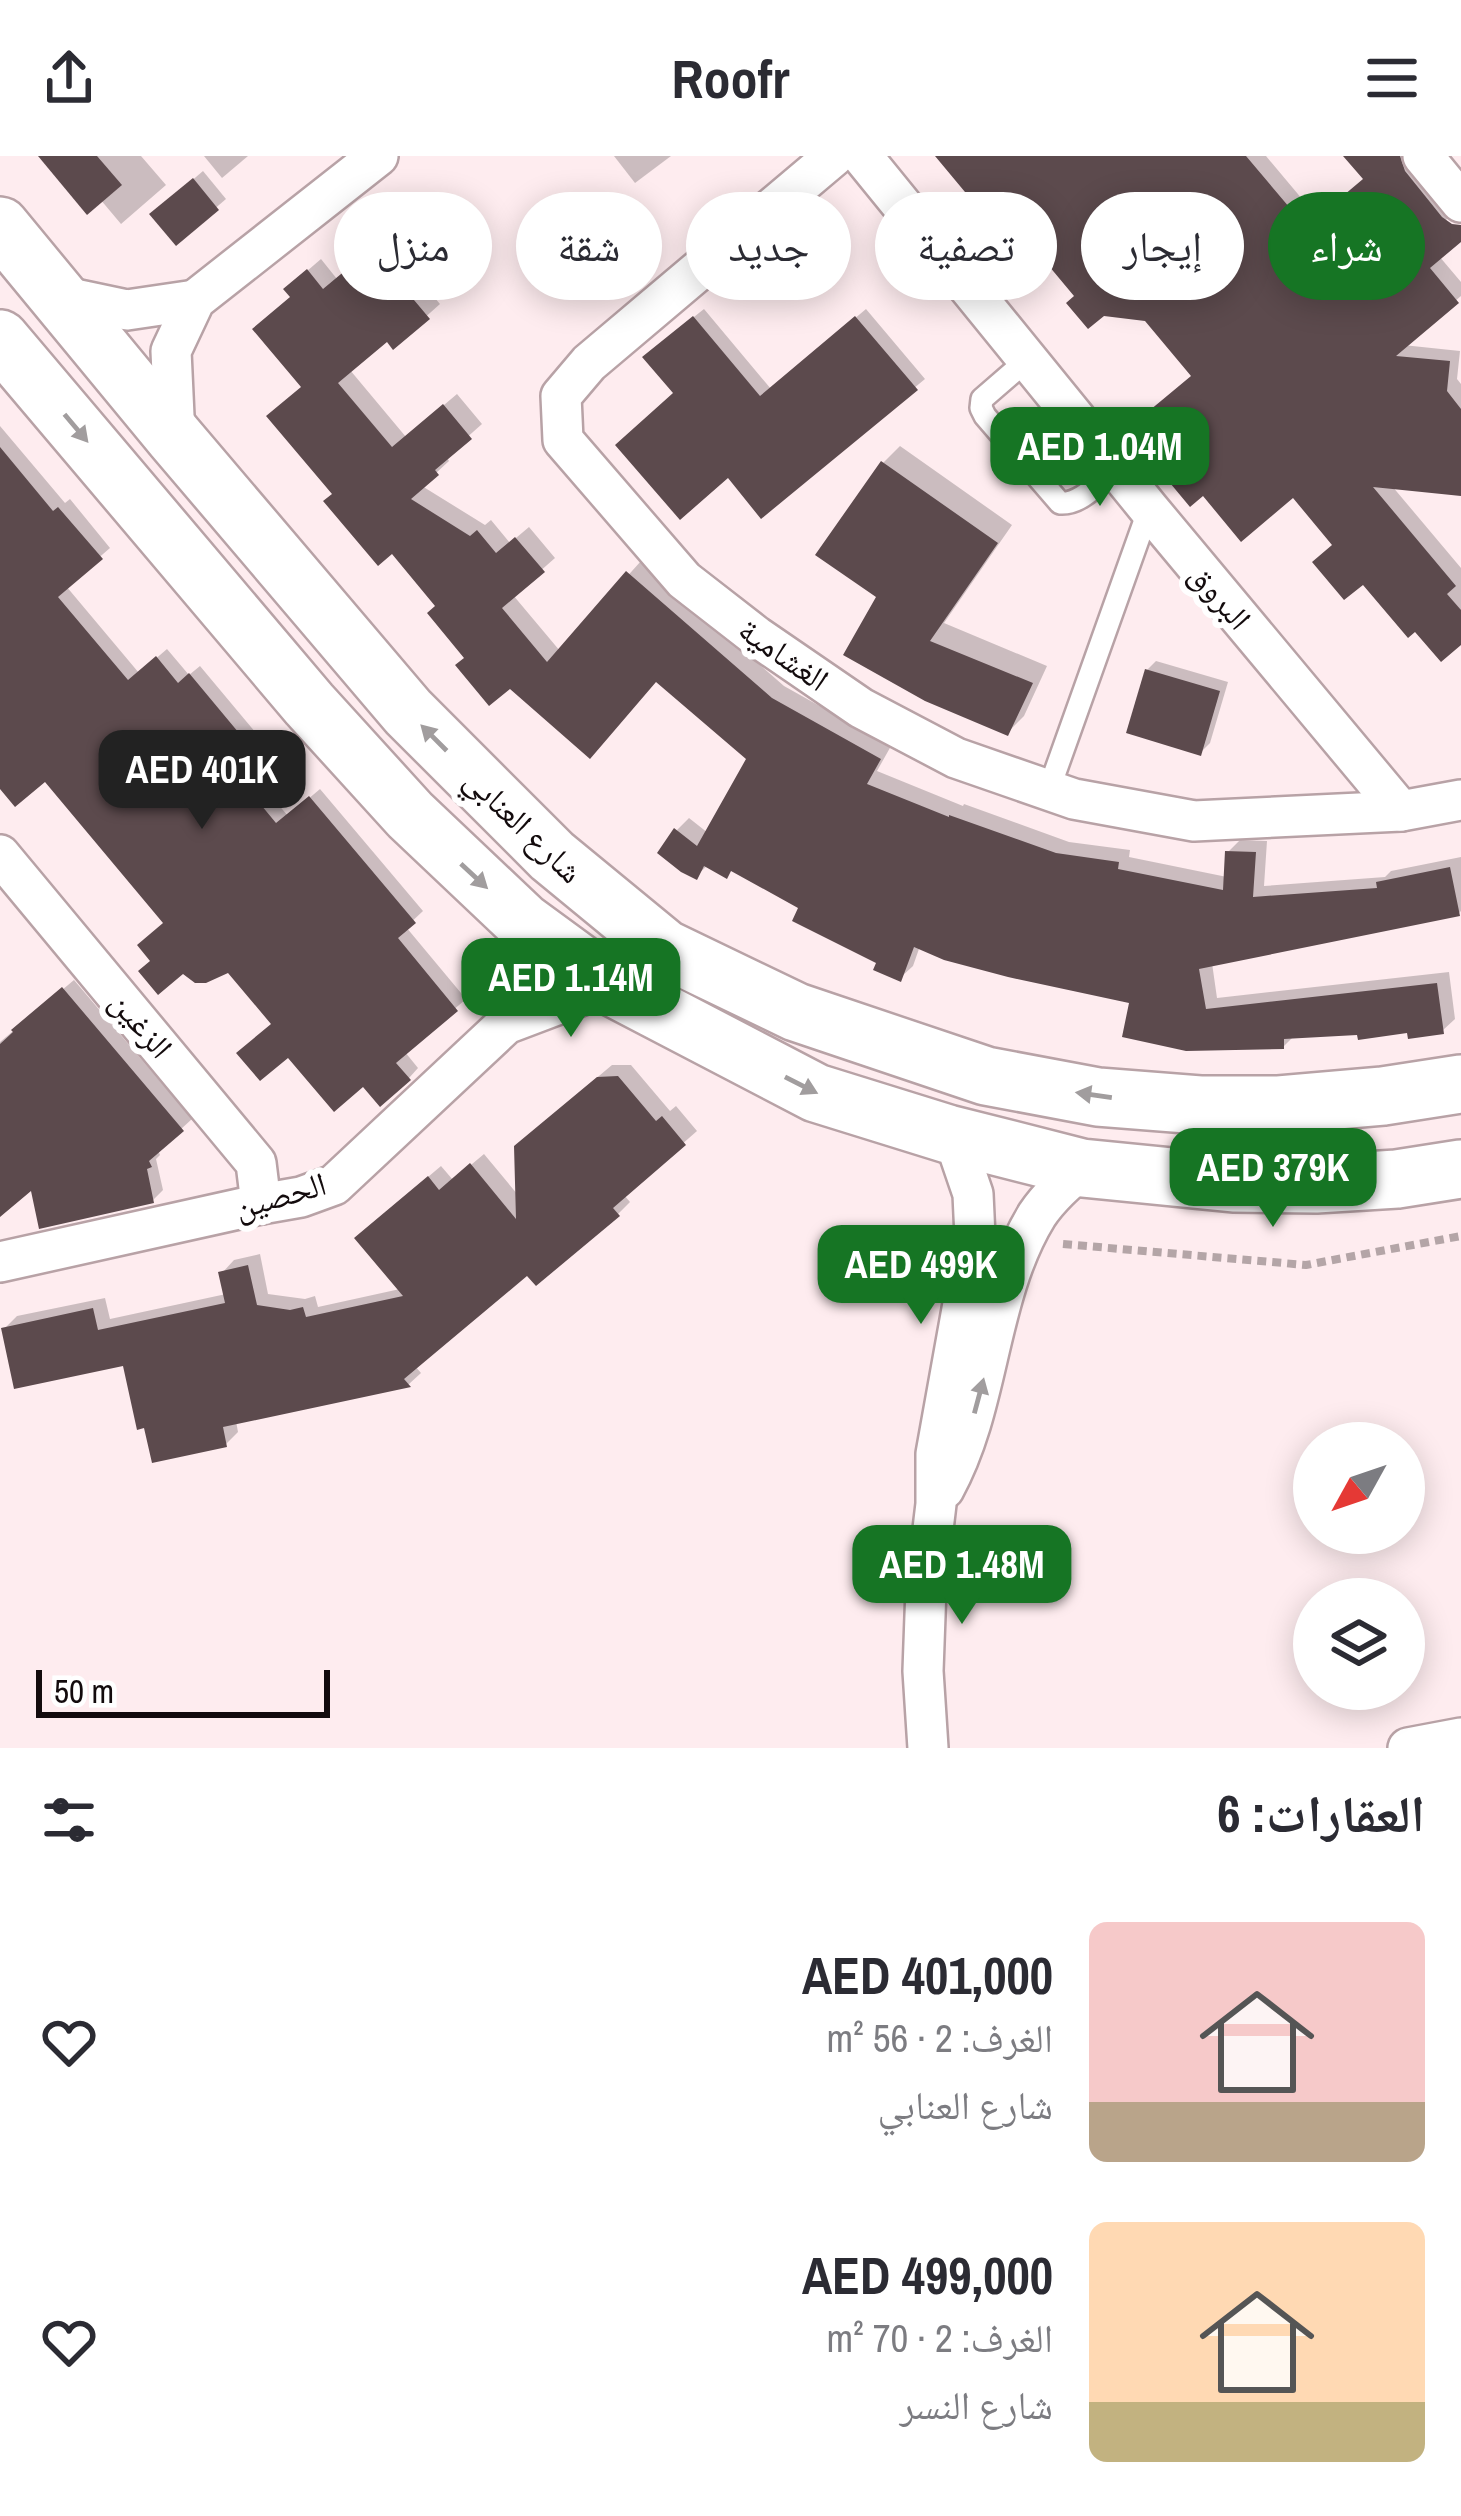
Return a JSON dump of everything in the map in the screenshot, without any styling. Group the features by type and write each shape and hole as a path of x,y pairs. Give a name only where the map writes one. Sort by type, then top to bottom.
{"street":[{"path":"175,438 171,351 196,300 378,156"},
{"name":"الغشامية","path":"834,156 589,363 561,396 563,440 684,580 861,707 956,758 1048,792 1194,821 1401,811 1461,800"},
{"name":"البروق","path":"862,156 1401,811"},
{"path":"1424,156 1461,202"},
{"name":"شارع العنابي","path":"0,226 409,712 552,856 665,949 796,1012 986,1076 1098,1096 1200,1106 1280,1105 1461,1084"},
{"path":"56,295 127,310 196,300"},
{"name":"شارع العنابي","path":"0,339 309,704 410,815 523,922 609,985 816,1093 948,1134 1082,1168 1233,1183 1316,1184 1461,1169"},
{"name":"الزغين","path":"0,855 256,1163 261,1204"},
{"path":"506,1024 523,971 523,922"},
{"name":"الحصين","path":"0,1262 301,1197 334,1185 506,1024 609,985"},
{"path":"928,1748 923,1671 939,1430 975,1237 973,1194 948,1134"},
{"path":"936,1504 968,1436 1010,1273 1038,1215 1082,1168"},
{"path":"1408,1748 1461,1738"}],"lane":[{"path":"1027,360 982,400 985,416 1060,503 1078,500 1116,469"},
{"path":"1048,792 1149,509"}],"path":[{"path":"1025,1240 1306,1265 1461,1236"}],"building":[{"path":"38,156 97,156 122,185 87,215"},
{"path":"935,156 1246,156 1276,192 1268,192 1268,300 1425,300 1425,196 1442,217 1461,225 1461,242 1430,268 1459,303 1396,356 1450,361 1447,391 1461,409 1461,496 1373,487 1456,586 1447,594 1461,610 1461,645 1441,662 1415,632 1408,638 1363,585 1344,600 1312,562 1332,545 1293,498 1241,542 1203,496 1190,507 1126,430 1191,376 1145,321 1104,316 1088,329 1066,303 1074,296 1057,276 1057,192 965,192"},
{"path":"1343,156 1400,156 1422,192 1348,192 1363,179"},
{"path":"193,178 219,210 176,246 149,214"},
{"path":"307,269 323,289 334,280 334,300 414,300 430,319 393,350 387,342 338,383 392,447 443,404 472,439 435,470 439,475 411,499 470,536 477,530 496,553 515,537 545,572 502,608 547,662 626,571 772,698 881,759 867,784 949,817 1056,853 1119,862 1118,869 1223,890 1225,851 1256,852 1253,897 1377,888 1376,882 1450,867 1460,916 1199,969 1206,1009 1437,983 1444,1034 1408,1039 1407,1033 1358,1040 1357,1035 1284,1039 1284,1049 1186,1051 1122,1037 1129,1003 1008,977 914,947 901,982 873,970 876,963 792,921 798,908 731,871 727,879 704,866 697,880 681,872 657,853 674,828 697,846 746,759 656,682 590,759 510,689 489,706 455,665 464,658 427,613 435,606 392,554 378,566 323,501 332,494 266,416 301,387 252,329 290,297 283,289"},
{"path":"693,316 760,396 855,316 918,390 761,519 728,478 680,520 615,445 673,393 642,357"},
{"path":"0,447 53,511 58,507 103,559 58,597 128,680 156,656 178,683 189,673 259,757 236,775 276,823 309,796 416,923 398,938 458,1011 396,1063 411,1080 380,1107 363,1087 334,1112 288,1058 260,1081 236,1053 271,1024 228,973 206,983 195,983 183,974 158,995 138,971 150,961 137,945 163,923 45,782 15,807 0,789"},
{"path":"881,461 998,543 930,641 1033,683 1008,736 925,701 843,655 876,597 815,555"},
{"path":"1145,669 1220,691 1201,756 1126,733"},
{"path":"62,987 184,1131 149,1161 154,1203 39,1229 31,1191 0,1217 0,1044"},
{"path":"618,1076 656,1121 662,1116 686,1145 613,1208 620,1216 536,1286 527,1276 404,1379 411,1387 223,1427 227,1447 152,1463 144,1428 137,1430 123,1366 14,1389 1,1328 93,1308 98,1330 225,1303 218,1272 248,1265 257,1305 303,1307 306,1317 403,1296 354,1238 428,1176 439,1190 470,1163 516,1219 514,1146 597,1077"}]}
